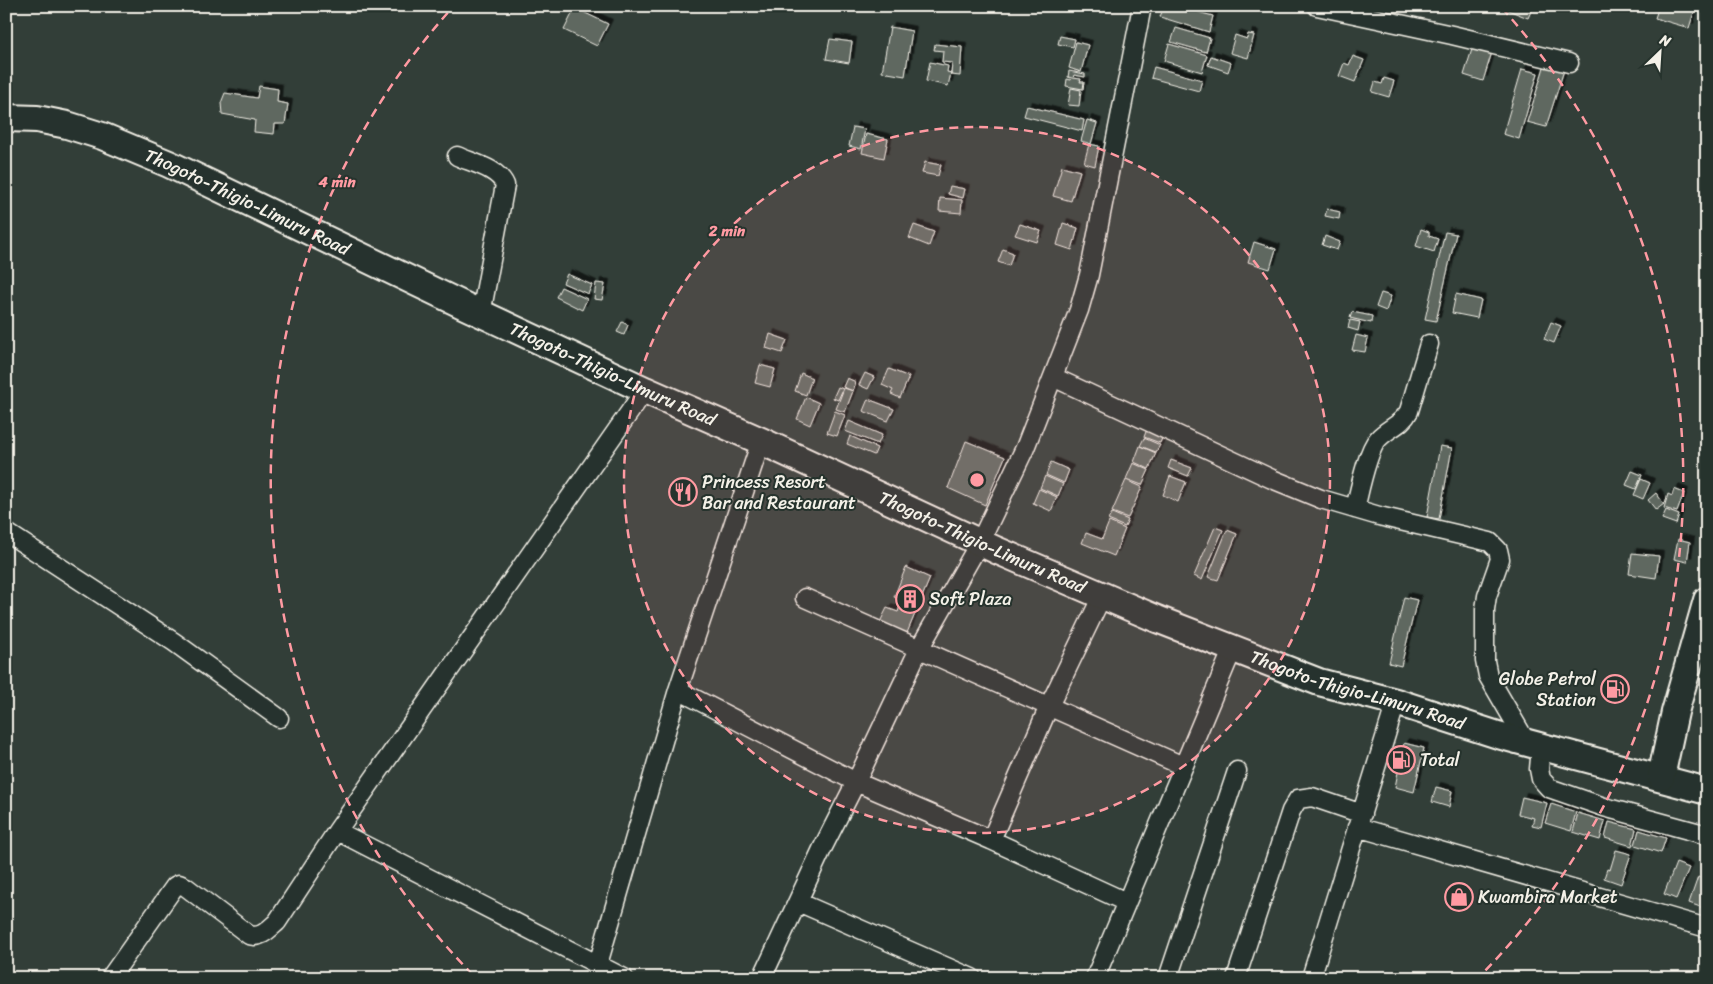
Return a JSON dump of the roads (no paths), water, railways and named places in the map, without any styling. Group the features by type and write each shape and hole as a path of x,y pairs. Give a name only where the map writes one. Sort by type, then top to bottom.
{"highway":[{"name":"Thogoto-Thigio-Limuru Road","path":"6,118 37,119 68,125 169,164 645,390 980,542 1157,619 1319,682 1396,702 1498,736 1707,790"},
{"path":"1661,778 1675,712 1707,600"}],"street":[{"path":"762,978 919,649 980,542 1026,448 1079,310 1089,275 1142,6"},
{"path":"1317,6 1569,63"},
{"path":"457,156 495,173 502,179 504,186 482,314"},
{"path":"1355,510 1371,450 1377,440 1405,419 1429,344"},
{"path":"1053,377 1272,479 1321,499 1355,510 1490,542 1498,550 1500,558 1487,596 1485,609 1485,661 1488,676 1534,745 1541,779 1549,788 1604,807 1707,835"},
{"path":"110,978 175,886 179,884 186,887 249,935 264,934 277,922 338,831 645,390"},
{"path":"597,971 678,690 761,441"},
{"path":"6,532 174,642 279,718"},
{"path":"991,840 1049,706 1103,594"},
{"path":"805,598 1183,766"},
{"path":"1094,978 1233,648"},
{"path":"678,690 856,782 991,840 1126,902"},
{"path":"1311,978 1396,702"},
{"path":"1168,978 1237,771"},
{"path":"1236,978 1291,811 1298,799 1312,797 1359,820 1707,928"},
{"path":"338,831 597,971 624,978"},
{"path":"798,902 972,978"}],"place":[{"name":"Princess Resort Bar and Restaurant","path":"683,492"},
{"name":"Soft Plaza","path":"910,599"},
{"name":"Globe Petrol Station","path":"1615,689"},
{"name":"Total","path":"1401,760"},
{"name":"Kwambira Market","path":"1459,897"}]}
